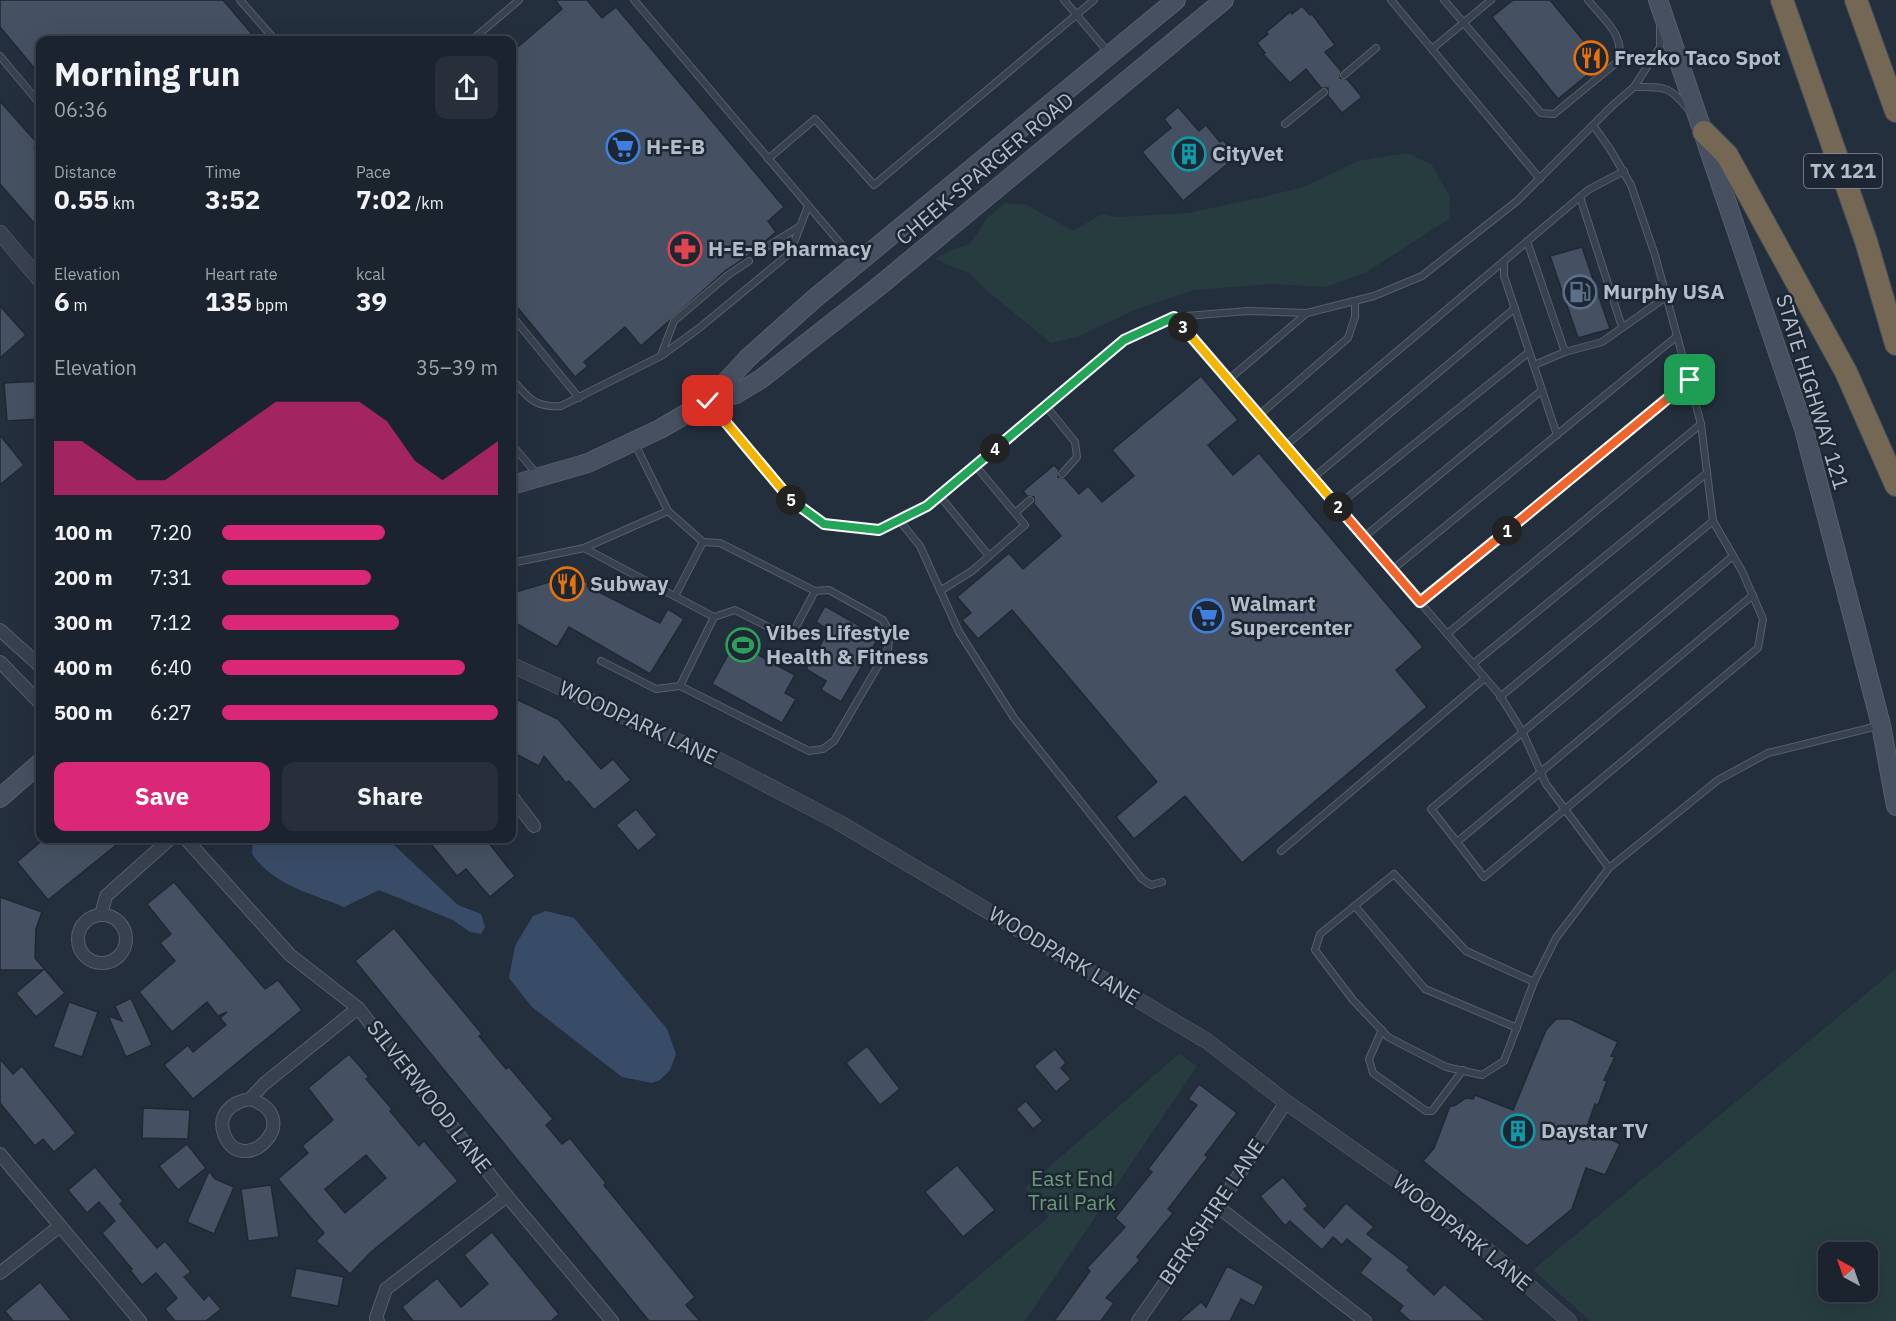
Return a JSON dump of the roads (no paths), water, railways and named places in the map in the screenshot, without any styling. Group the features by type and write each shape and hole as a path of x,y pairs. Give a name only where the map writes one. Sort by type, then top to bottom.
{"highway":[{"name":"TX 121","path":"1782,0 1866,241 1896,344"},
{"path":"1856,0 1896,111"},
{"path":"1702,129 1727,155 1835,351 1888,462 1896,485"}],"main road":[{"name":"CHEEK-SPARGER ROAD","path":"708,401 748,358 1176,0"},
{"name":"CHEEK-SPARGER ROAD","path":"516,484 588,463 634,442 708,401 735,394 761,379 878,287 1224,0"},
{"name":"STATE HIGHWAY 121","path":"1659,2 1804,429 1881,725 1896,806"},
{"path":"996,150 1016,173"},
{"path":"858,264 878,287"},
{"path":"0,798 36,766"}],"street":[{"path":"0,233 36,275"},
{"path":"0,630 36,662"},
{"path":"0,662 36,699"},
{"name":"WOODPARK LANE","path":"516,667 720,761 838,822 1207,1041 1286,1102 1409,1189 1497,1258 1569,1321"},
{"path":"516,802 534,826"},
{"path":"101,915 106,896 165,843"},
{"name":"SILVERWOOD LANE","path":"190,843 290,955 358,1008 507,1196 612,1321"},
{"path":"101,915 115,919 125,931 125,946 117,958 103,964 88,960 79,948 78,933 86,920 101,915"},
{"path":"250,1099 261,1103 269,1111 273,1121 272,1133 266,1143 256,1149 245,1151 234,1147 226,1139 222,1128 223,1117 229,1107 239,1101 250,1099 264,1084 358,1008"},
{"name":"BERKSHIRE LANE","path":"1138,1321 1218,1207 1286,1102"},
{"path":"0,1154 140,1321"},
{"path":"378,1321 376,1318 386,1289 507,1196"},
{"path":"1218,1207 1365,1321"},
{"path":"0,1273 60,1226"}],"lane":[{"path":"240,0 272,36"},
{"path":"477,36 519,0"},
{"path":"634,0 858,264"},
{"path":"1064,0 1110,55"},
{"path":"768,159 815,119 874,185 1094,0"},
{"path":"1391,0 1540,179"},
{"path":"1444,0 1541,113 1554,114 1616,63 1621,54 1618,38 1588,0"},
{"path":"1432,49 1491,0"},
{"path":"708,401 790,500 824,524 879,530 927,506 1124,340 1174,317 1248,310 1306,313 1374,296 1422,276 1517,201 1634,87 1660,47 1659,2"},
{"path":"1344,75 1376,48"},
{"path":"0,56 36,99"},
{"path":"1634,87 1661,87 1675,93 1702,129"},
{"path":"1285,124 1324,92"},
{"path":"1593,125 1631,185 1655,255 1701,424 1713,521 1733,556 1753,595 1763,619 1758,648 1484,877 1431,809 1733,556"},
{"path":"1285,446 1580,197 1624,171"},
{"path":"1580,197 1622,327"},
{"path":"516,384 530,401 549,407 561,406 661,356 698,329 790,253 808,206"},
{"path":"764,249 799,226"},
{"path":"1527,241 1565,352"},
{"path":"661,356 674,321 728,274 749,261"},
{"path":"1504,261 1504,276 1557,435"},
{"path":"1534,365 1565,352 1602,342 1666,297"},
{"path":"1259,415 1348,338 1355,317 1355,302"},
{"path":"1312,478 1515,308"},
{"path":"1228,380 1306,313"},
{"path":"1174,317 1500,697 1522,731 1540,773 1609,868"},
{"path":"516,321 579,398"},
{"path":"1392,570 1676,337"},
{"path":"1337,506 1529,352"},
{"path":"1420,602 1690,380"},
{"path":"1364,537 1542,390"},
{"path":"1046,406 1075,442 1077,457 1062,474"},
{"path":"1447,634 1701,424"},
{"path":"601,661 656,689 680,686 808,751 823,750 834,741 888,649 890,633 883,620 829,590 815,591 720,543 703,543 668,511 634,442"},
{"path":"516,450 540,478"},
{"path":"940,591 972,571 1025,525 975,465"},
{"path":"1473,664 1707,473"},
{"path":"939,495 989,556"},
{"path":"1015,513 1030,500"},
{"path":"516,562 584,548 668,511"},
{"path":"899,520 920,546 959,632 1014,718 1142,879 1151,885 1162,882"},
{"path":"1500,697 1713,521"},
{"path":"675,596 703,543"},
{"path":"584,548 714,617"},
{"path":"680,686 714,617 735,610 790,638 815,591"},
{"path":"1457,842 1753,595"},
{"path":"1281,851 1485,678"},
{"path":"1534,982 1466,951 1394,874 1320,934 1316,950 1353,1000 1388,1037 1446,1067 1482,1075 1504,1061 1534,982 1556,939 1609,868 1718,780 1768,753 1881,725"},
{"path":"1355,906 1425,989 1516,1028"},
{"path":"1382,1030 1369,1059 1373,1073 1426,1110 1432,1111 1463,1070"}],"water":[{"path":"253,843 390,843 458,905 481,914 485,927 481,934 470,932 453,920 379,890 344,907 281,881 261,865 252,854"},
{"path":"546,911 574,918 667,1029 676,1054 670,1070 660,1080 652,1083 622,1077 532,1007 509,978 515,946 533,916"}],"place":[{"name":"Frezko Taco Spot","path":"1591,58"},
{"name":"H-E-B","path":"623,147"},
{"name":"CityVet","path":"1189,154"},
{"name":"H-E-B Pharmacy","path":"685,249"},
{"name":"Murphy USA","path":"1580,292"},
{"name":"Subway","path":"567,584"},
{"name":"Walmart Supercenter","path":"1207,616"},
{"name":"Vibes Lifestyle Health & Fitness","path":"743,645"},
{"name":"Daystar TV","path":"1518,1131"}],"park label":[{"name":"East End Trail Park","path":"1072,1191"}]}
